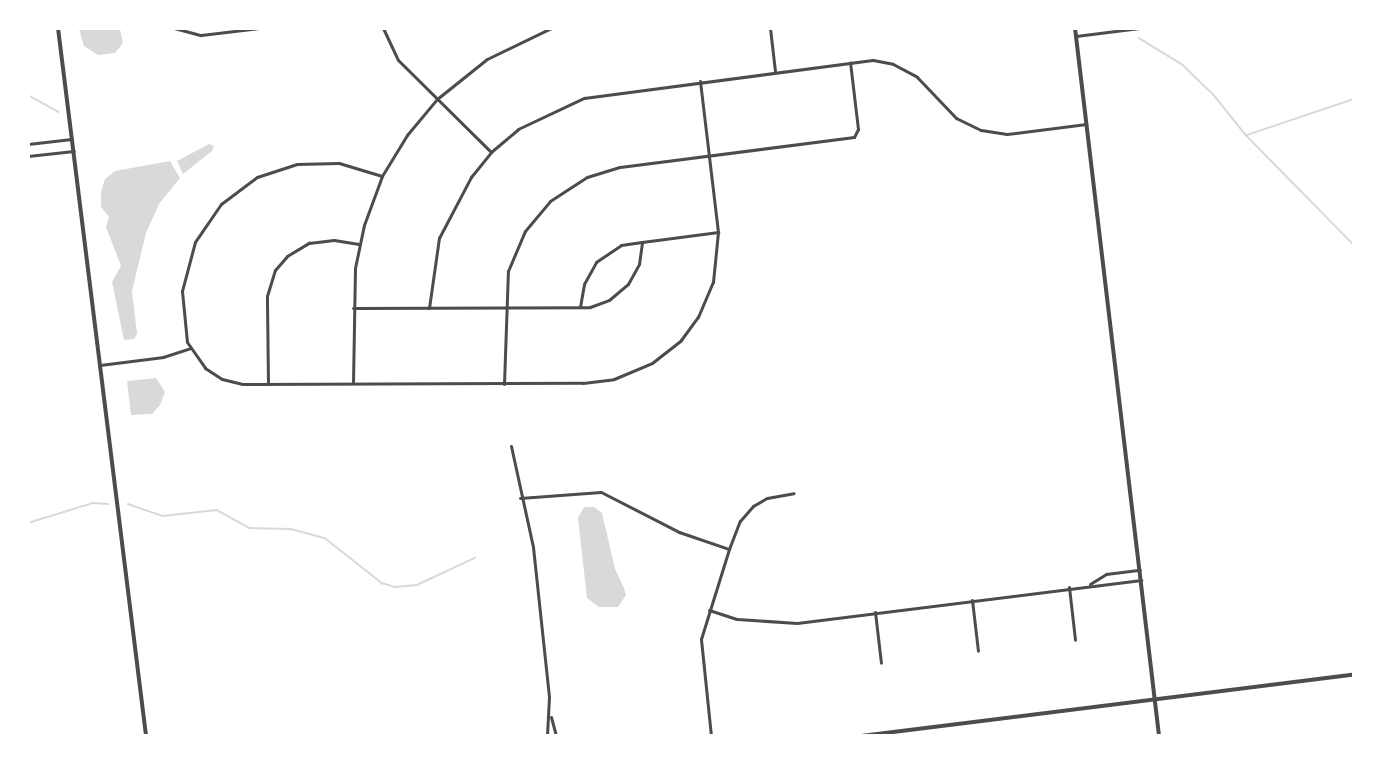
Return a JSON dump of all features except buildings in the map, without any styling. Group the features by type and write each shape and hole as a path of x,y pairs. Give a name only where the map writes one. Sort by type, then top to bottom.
{"street":[{"path":"58,28 146,735"},
{"path":"174,28 201,35 259,28"},
{"path":"383,28 393,53 491,152"},
{"path":"353,384 353,308 359,244 382,176 407,135 437,99 487,59 552,28"},
{"path":"770,28 775,71"},
{"path":"1075,28 1159,735"},
{"path":"1076,36 1139,28"},
{"path":"429,308 431,270 441,232 461,191 491,152 533,120 572,101 615,91 850,62 879,61 902,68 917,77 956,118 981,130 1006,134 1087,124"},
{"path":"504,384 506,280 515,251 533,219 560,193 587,177 620,167 855,136 858,129 850,62"},
{"path":"382,176 339,163 297,164 257,177 221,204 199,233 186,270 182,308 190,348 205,368 222,379 268,384 504,384 614,380 662,356 687,333 707,300 716,270 718,232 700,81"},
{"path":"28,144 72,139"},
{"path":"28,156 74,151"},
{"path":"580,307 584,284 596,262 621,245 718,232"},
{"path":"268,384 267,296 275,270 287,256 309,243 330,240 359,244"},
{"path":"353,308 580,307 602,303 622,290 639,264 642,242"},
{"path":"100,365 163,357 190,348"},
{"path":"511,446 520,498 533,547 550,716 556,735"},
{"path":"520,498 601,492 685,534 729,549"},
{"path":"711,735 700,639 729,549 740,521 753,506 767,498 794,493"},
{"path":"1088,585 1106,574 1140,570"},
{"path":"709,610 737,619 797,623 1069,587 1141,580"},
{"path":"1069,587 1075,640"},
{"path":"972,600 978,651"},
{"path":"875,612 881,663"},
{"path":"861,735 1353,675"},
{"path":"547,735 550,716"}],"shaded area":[{"path":"79,29 120,29 123,43 115,53 98,55 84,46"},
{"path":"209,144 214,146 212,151 183,174 177,161"},
{"path":"170,161 180,178 159,204 146,233 132,291 137,334 134,339 124,340 112,282 121,266 106,227 109,217 101,207 101,192 105,179 115,171"},
{"path":"156,378 165,392 160,405 152,414 131,415 127,381"},
{"path":"584,507 594,507 602,513 615,569 626,595 618,607 599,607 587,598 578,518"}],"waterway":[{"path":"1139,38 1183,65 1214,95 1246,135 1354,245"},
{"path":"28,95 59,112"},
{"path":"1247,135 1354,99"},
{"path":"28,523 93,503 108,504"},
{"path":"128,504 162,516 217,510 249,528 291,529 325,538 382,583 395,587 417,585 475,558"}]}
